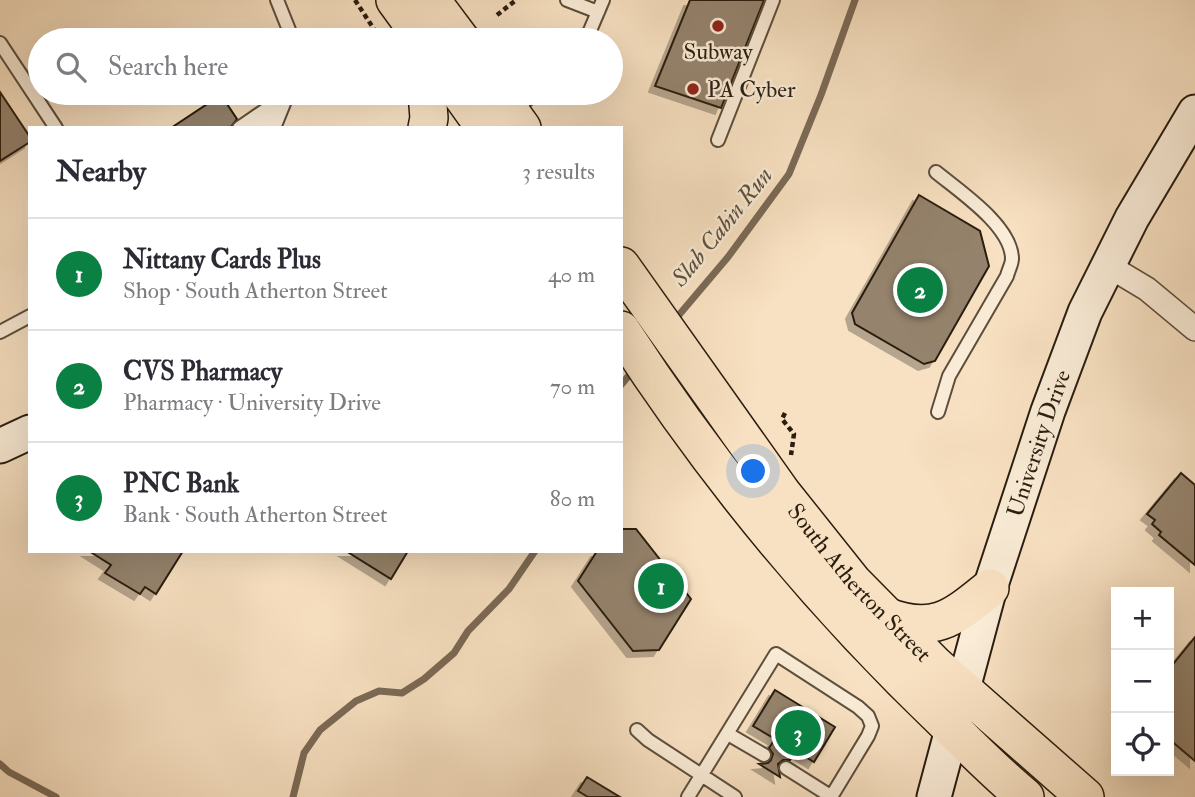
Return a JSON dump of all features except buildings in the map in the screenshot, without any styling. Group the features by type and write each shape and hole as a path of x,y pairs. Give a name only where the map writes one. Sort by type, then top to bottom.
{"main road":[{"path":"393,0 433,28"},
{"path":"393,0 404,28"},
{"path":"434,0 444,28"},
{"path":"427,126 428,105"},
{"path":"488,105 507,113"},
{"name":"University Drive","path":"934,797 990,588 1048,411 1085,312 1107,265 1195,112"},
{"name":"South Atherton Street","path":"623,269 817,540 885,616 963,690 1085,797"},
{"name":"South Atherton Street","path":"625,335 741,498 842,620 1002,778 1025,797"},
{"path":"0,446 28,433"},
{"path":"885,616 917,625 936,623 953,616 990,588"}],"street":[{"path":"1107,265 1147,289 1195,329"}],"lane":[{"path":"277,0 288,28"},
{"path":"567,0 600,6 591,28"},
{"path":"718,140 773,0"},
{"path":"0,43 28,86"},
{"path":"41,105 55,126"},
{"path":"242,126 271,105"},
{"path":"275,126 283,105"},
{"path":"260,126 281,111"},
{"path":"936,172 982,209 1005,237 1012,259 1007,276 949,376 937,412"},
{"path":"0,332 28,317"},
{"path":"688,797 776,654 858,706 868,716 872,726 832,797 786,768"},
{"path":"636,730 735,797"},
{"path":"728,734 764,755"}],"path":[{"path":"355,0 373,28"},
{"path":"497,15 516,0"},
{"path":"785,413 782,419 794,434 790,466"}],"waterway":[{"name":"Slab Cabin Run","path":"673,322 728,257 789,174 855,0"},
{"name":"Slab Cabin Run","path":"623,383 635,368"},
{"name":"Slab Cabin Run","path":"293,797 304,753 320,730 356,701 379,691 402,693 424,679 454,653 468,631 509,589 534,553"},
{"name":"Slab Cabin Run","path":"0,764 9,772 56,797"}],"place":[{"name":"Subway","path":"718,26"},
{"name":"PA Cyber","path":"693,89"},
{"name":"CVS Pharmacy","path":"920,290"},
{"name":"Nittany Cards Plus","path":"661,586"},
{"name":"PNC Bank","path":"798,733"}]}
